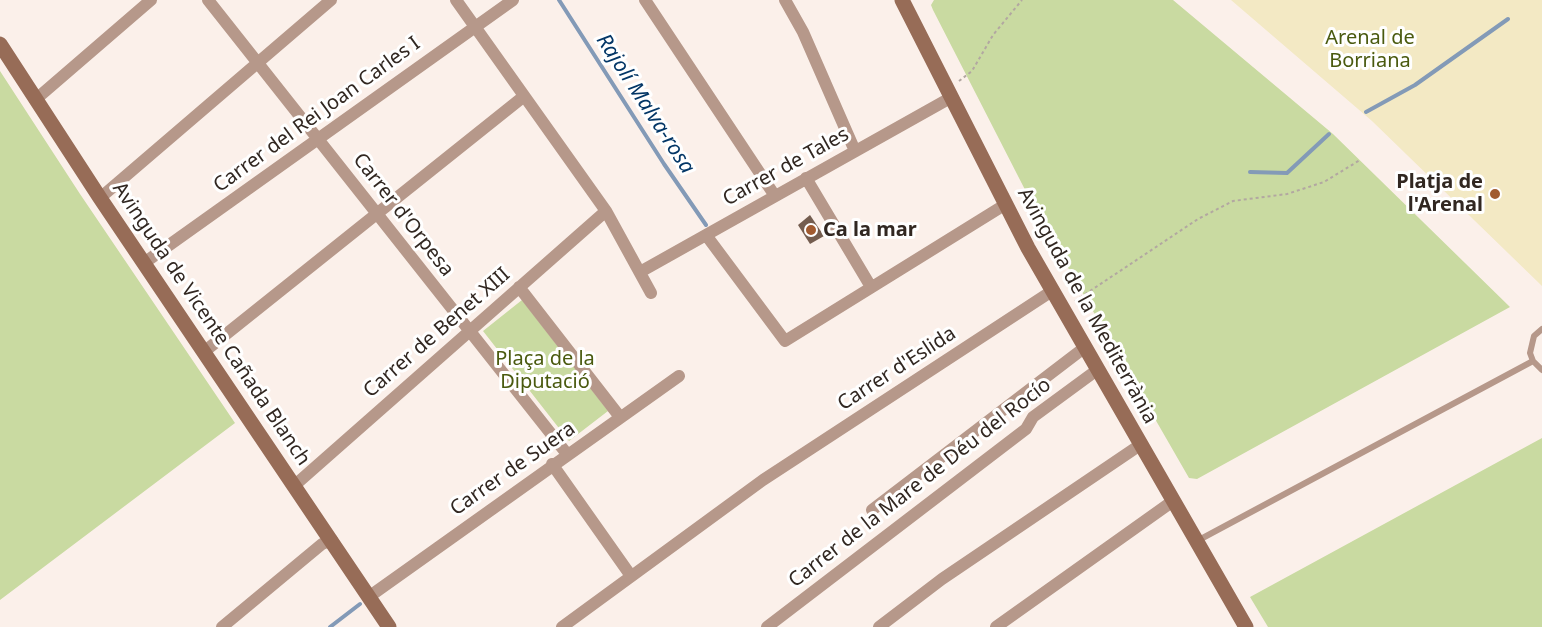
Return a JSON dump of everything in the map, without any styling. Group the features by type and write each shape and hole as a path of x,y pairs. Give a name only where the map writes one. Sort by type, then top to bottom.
{"street":[{"path":"35,100 151,0"},
{"name":"Carrer d'Orpesa","path":"208,0 567,454"},
{"path":"100,198 331,0"},
{"path":"456,0 473,28 606,211 651,293"},
{"name":"Carrer del Rei Joan Carles I","path":"144,263 513,0"},
{"path":"645,0 775,196"},
{"path":"785,0 803,32 855,151"},
{"name":"Avinguda de la Mediterrània","path":"907,1 954,90 1005,204 1052,291 1246,627"},
{"name":"Avinguda de Vicente Cañada Blanch","path":"0,44 100,198 295,485 327,542 370,596 389,627"},
{"name":"Carrer de Tales","path":"640,272 855,151 954,90"},
{"path":"205,351 523,97"},
{"path":"806,178 871,287"},
{"path":"706,235 785,341 1005,204"},
{"name":"Carrer de Benet XIII","path":"295,485 606,211"},
{"path":"519,287 620,417"},
{"name":"Carrer d'Eslida","path":"562,627 763,480 1052,291"},
{"path":"872,510 1084,348"},
{"name":"Carrer de la Mare de Déu del Rocío","path":"767,627 1026,429 1033,417 1097,370"},
{"name":"Carrer de Suera","path":"370,596 552,464 679,376"},
{"path":"879,627 942,579 1140,445"},
{"path":"552,464 631,576"},
{"path":"996,627 1173,501"},
{"path":"222,627 327,542"}],"lane":[{"path":"1542,329 1534,336 1530,344 1533,361 1542,370"},
{"path":"1196,541 1533,361"}],"path":[{"path":"954,90 972,71 993,35 1022,0"},
{"path":"1070,304 1198,219 1233,201 1287,194 1324,182 1360,160"}],"green space":[{"path":"934,0 1173,0 1333,134 1510,307 1197,479 1189,478 1040,219 933,10 931,5"},
{"path":"0,71 235,423 0,600"},
{"name":"Plaça de la Diputació","path":"522,300 608,411 569,441 483,331"},
{"path":"1542,438 1542,627 1268,627 1250,597"}],"sand":[{"name":"Platja de l'Arenal","path":"1231,0 1542,0 1542,286 1372,121"}],"building":[{"name":"Ca la mar","path":"810,215 824,236 810,244 798,225"}],"waterway":[{"name":"Rajolí Malva-rosa","path":"559,0 706,225"},
{"path":"1366,112 1415,85 1508,19"},
{"path":"1250,172 1287,173 1329,134"},
{"path":"330,627 360,604"}],"place":[{"name":"Platja de l'Arenal","path":"1495,194"},
{"name":"Ca la mar","path":"811,230"}],"park label":[{"name":"Arenal de Borriana","path":"1370,50"}]}
